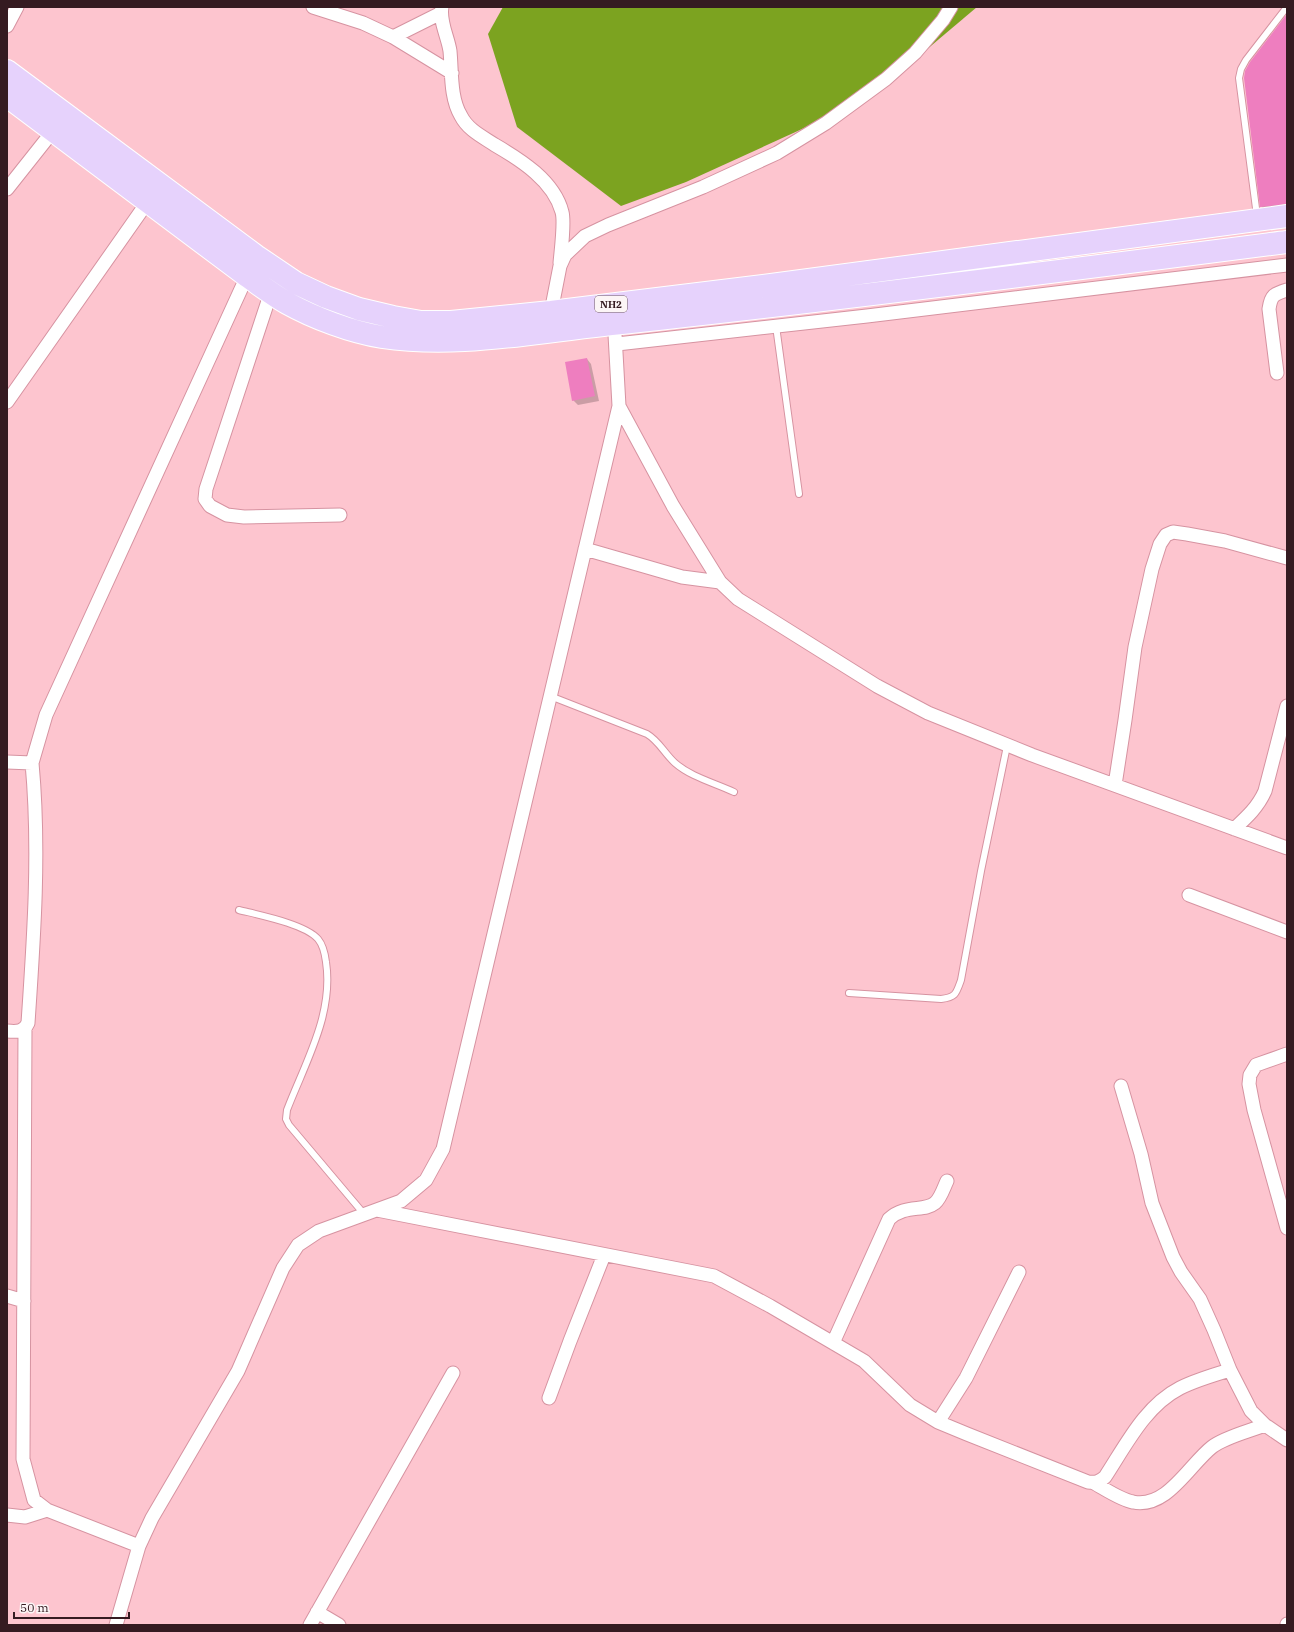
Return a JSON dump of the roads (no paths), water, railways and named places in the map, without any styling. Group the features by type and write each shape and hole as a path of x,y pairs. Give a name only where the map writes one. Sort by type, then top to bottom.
{"highway":[{"name":"NH2","path":"7,71 13,97 53,131 256,256 296,283 326,297 359,309 394,318 414,321 451,322 551,312 615,324 771,285 1287,216"},
{"name":"NH2","path":"13,97 154,194 247,276 286,302 317,317 380,337 407,340 471,341 1012,277 1287,242"}],"street":[{"path":"7,26 17,7"},
{"path":"313,7 363,23 393,37 452,73"},
{"path":"560,266 565,255 585,236 608,225 703,187 777,153 826,123 886,79 915,53 943,20 951,7"},
{"path":"393,37 441,10 449,46 455,104 461,118 474,132 508,152 534,171 546,183 557,198 563,213 560,266 551,312"},
{"path":"7,189 53,131"},
{"path":"7,402 154,194"},
{"path":"116,1625 139,1546 152,1518 238,1371 283,1268 298,1245 319,1231 401,1201 426,1180 443,1149 619,406 615,324 776,326 1287,265"},
{"path":"139,1546 47,1510 34,1500 24,1459 25,1028 28,1023 29,1008 36,856 35,795 32,763 46,715 247,276"},
{"path":"1277,373 1269,309 1270,299 1276,293 1287,290"},
{"path":"271,292 206,489 205,499 210,506 227,515 340,515"},
{"path":"619,406 673,506 720,582 738,599 877,686 928,713 1007,746 1287,848"},
{"path":"1115,785 1136,640 1152,569 1160,544 1166,535 1173,532 1218,539 1287,558"},
{"path":"585,549 682,577 720,582"},
{"path":"1234,829 1253,812 1260,802 1287,706"},
{"path":"7,762 32,763"},
{"path":"1189,895 1287,932"},
{"path":"7,1031 18,1032 25,1028"},
{"path":"1287,1054 1256,1065 1250,1075 1249,1084 1254,1110 1287,1228"},
{"path":"1120,1086 1141,1154 1152,1203 1163,1234 1181,1272 1200,1299 1230,1370 1252,1411 1265,1425 1287,1440"},
{"path":"833,1343 889,1219 895,1213 902,1210 931,1205 936,1202 947,1181"},
{"path":"370,1212 604,1254 714,1276 733,1285 864,1361 910,1405 938,1422 1088,1482 1094,1483 1131,1502 1141,1503 1155,1500 1182,1478 1213,1446 1265,1425"},
{"path":"549,1398 604,1254"},
{"path":"938,1422 966,1378 1019,1272"},
{"path":"7,1296 24,1301"},
{"path":"1094,1483 1099,1482 1105,1477 1140,1424 1156,1406 1180,1388 1230,1370"},
{"path":"310,1625 453,1373"},
{"path":"7,1515 25,1517 47,1510"},
{"path":"317,1612 339,1625"}],"lane":[{"path":"1258,220 1239,78 1241,69 1246,60 1286,7"},
{"path":"776,326 799,494"},
{"path":"550,696 647,734 654,738 674,762 682,769 734,792"},
{"path":"849,993 941,999 951,998 957,992 961,980 982,864 1007,746"},
{"path":"239,910 283,922 308,931 318,940 324,953 327,972 324,1009 317,1037 287,1110 286,1119 289,1125 370,1212"}]}
